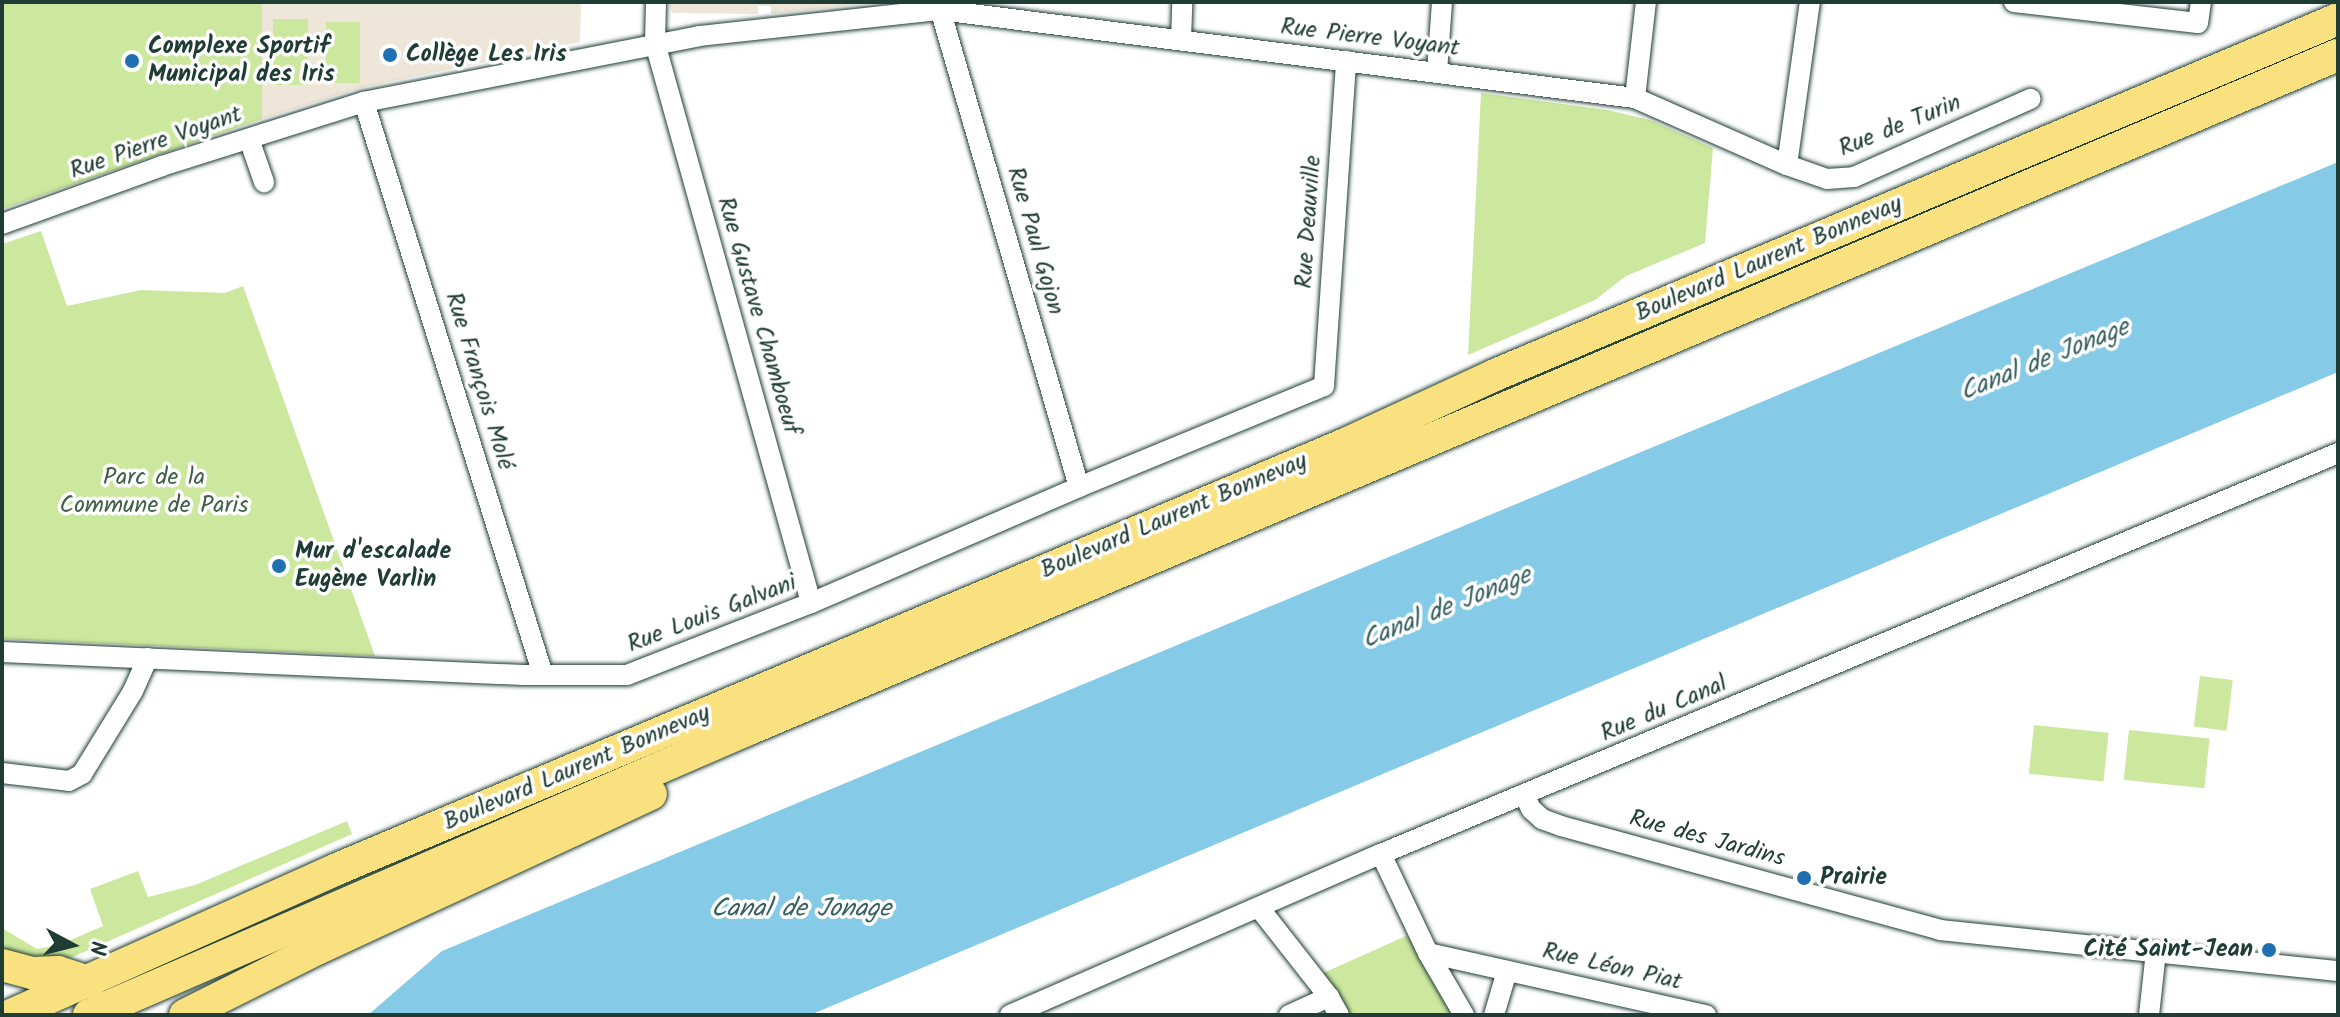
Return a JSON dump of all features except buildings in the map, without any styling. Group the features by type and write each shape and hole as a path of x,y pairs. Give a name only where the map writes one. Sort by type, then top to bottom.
{"highway":[{"name":"Boulevard Laurent Bonnevay","path":"11,1015 337,869 1343,445 1495,375 2338,19"},
{"name":"Boulevard Laurent Bonnevay","path":"89,1015 749,729 2338,55"},
{"path":"185,1015 317,949 690,777 749,729"},
{"path":"219,1015 294,976 317,949"},
{"path":"2,965 32,973 58,972 89,982"}],"street":[{"name":"Rue Gustave Chamboeuf","path":"656,2 655,43 811,603"},
{"path":"1181,40 1182,2"},
{"path":"1437,72 1442,2"},
{"path":"1635,98 1646,2"},
{"path":"1787,165 1810,2"},
{"path":"2014,2 2200,12"},
{"name":"Rue Pierre Voyant","path":"2,224 364,102 655,43 939,6 1635,98 1787,165"},
{"name":"Rue Paul Gojon","path":"939,6 1079,487"},
{"name":"Rue Deauville","path":"1324,386 1346,61"},
{"name":"Rue de Turin","path":"1787,165 1827,179 1854,177 2030,99"},
{"name":"Rue François Molé","path":"364,102 543,675"},
{"path":"249,139 264,182"},
{"name":"Rue Louis Galvani","path":"2,652 543,675 627,675 811,603 1079,487 1324,386"},
{"name":"Rue du Canal","path":"1010,1015 1381,854 2338,453"},
{"path":"2,773 69,781 82,774 140,678 148,658"},
{"name":"Rue des Jardins","path":"1525,796 1531,809 1542,819 1561,826 1940,930 2338,971"},
{"path":"1381,854 1428,953 1464,1015"},
{"path":"1260,909 1334,1006 1289,1015"},
{"path":"2149,1015 2156,952"},
{"name":"Rue Léon Piat","path":"1428,953 1706,1015"},
{"name":"Rue Léon Piat","path":"1494,1015 1507,971"}],"shaded area":[{"name":"Collège Les Iris","path":"262,2 581,2 580,42 360,88 262,119"},
{"path":"668,2 880,2 771,14 771,6 758,6 758,14 672,13"}],"green space":[{"name":"Complexe Sportif Municipal des Iris","path":"2,2 262,2 262,119 2,209"},
{"path":"273,19 308,19 308,85 273,85"},
{"path":"326,22 360,22 360,83 326,83"},
{"path":"1481,93 1607,110 1650,120 1713,148 1705,243 1626,276 1595,300 1468,355"},
{"name":"Parc de la Commune de Paris","path":"41,231 67,306 141,290 225,293 243,286 375,656 2,639 2,244"},
{"path":"2200,676 2233,680 2227,731 2194,727"},
{"path":"2034,725 2109,733 2103,782 2029,774"},
{"path":"2129,730 2210,738 2204,788 2124,780"},
{"path":"347,821 352,834 68,959 34,961 2,950 2,928 37,949 59,945 103,926 90,889 138,871 148,897 195,885"},
{"path":"1406,936 1411,938 1430,968 1451,1015 1342,1015 1321,974"}],"water":[{"name":"Canal de Jonage","path":"2338,162 2338,372 810,1015 368,1015 442,951"}],"place":[{"name":"Collège Les Iris","path":"390,55"},
{"name":"Complexe Sportif Municipal des Iris","path":"132,61"},
{"name":"Mur d'escalade Eugène Varlin","path":"279,566"},
{"name":"Prairie","path":"1804,878"},
{"name":"Cité Saint-Jean","path":"2269,950"}]}
